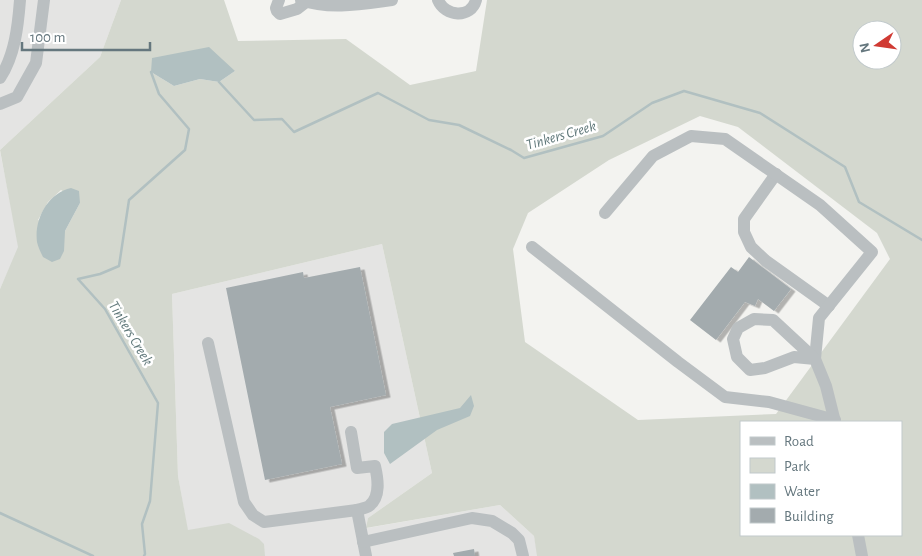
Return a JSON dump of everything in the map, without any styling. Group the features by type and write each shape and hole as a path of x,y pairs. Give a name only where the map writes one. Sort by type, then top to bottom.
{"street":[{"path":"0,78 12,50 18,27 20,0"},
{"path":"0,104 17,97 36,63 44,0"},
{"path":"280,0 276,8 276,11 280,14 297,9 303,1 342,6 392,0"},
{"path":"438,0 446,10 459,14 472,9 476,0"},
{"path":"605,213 653,156 691,136 724,139 776,174 820,205 872,252 820,318 815,359"},
{"path":"776,174 744,219 744,232 750,247 766,261 829,306"},
{"path":"532,247 725,397 768,402 835,421"},
{"path":"815,359 794,358 766,368 750,370 737,358 733,339 738,328 754,319 773,320 815,359 826,386 835,421"},
{"path":"208,343 244,502 253,515 264,522 357,510 368,506 375,498 378,481 375,466 357,468 351,432"},
{"path":"357,510 366,556"},
{"path":"363,542 472,518 492,521 512,533 519,540 523,556"},
{"path":"858,536 862,556"}],"shaded area":[{"path":"0,0 121,0 100,57 0,150"},
{"path":"0,151 19,247 0,289"},
{"path":"382,244 432,473 368,518 367,528 500,505 534,536 538,556 192,556 178,476 172,294"}],"green space":[{"path":"121,0 224,0 238,41 346,39 410,85 476,71 487,0 922,0 922,556 537,556 534,536 500,505 366,528 368,518 432,473 382,244 172,294 178,476 188,530 229,523 259,539 264,544 265,556 0,556 0,289 18,247 0,150 100,57","holes":["235,71 219,82 200,79 174,86 151,72","700,116 738,127 877,233 890,259 776,414 638,420 525,342 513,249 528,213 609,160","61,190 80,203 65,231 38,220 48,202"]}],"water":[{"path":"209,47 235,71 219,82 200,79 174,86 151,72 152,58"},
{"path":"71,188 79,191 80,203 65,231 64,251 60,259 52,262 43,257 37,242 40,216 49,201 56,195"},
{"path":"471,395 474,406 470,416 437,430 390,464 384,453 384,432 392,424 460,408"}],"building":[{"path":"749,257 791,289 774,311 758,299 755,306 745,302 716,340 690,320 731,267 738,272"},
{"path":"360,267 386,395 330,407 342,464 265,480 226,288 303,272 304,278"},
{"path":"474,549 475,556 454,556 453,553"}],"waterway":[{"name":"Tinkers Creek","path":"144,556 142,524 150,501 158,403 105,309 78,279 100,274 119,266 129,200 185,150 189,129 159,94 151,72"},
{"name":"Tinkers Creek","path":"219,82 254,120 282,119 294,132 378,93 429,120 459,125 524,158 603,136 652,103 684,91 760,113 845,167 859,202 922,240"},
{"name":"Tinkers Creek","path":"0,513 93,556"}]}
